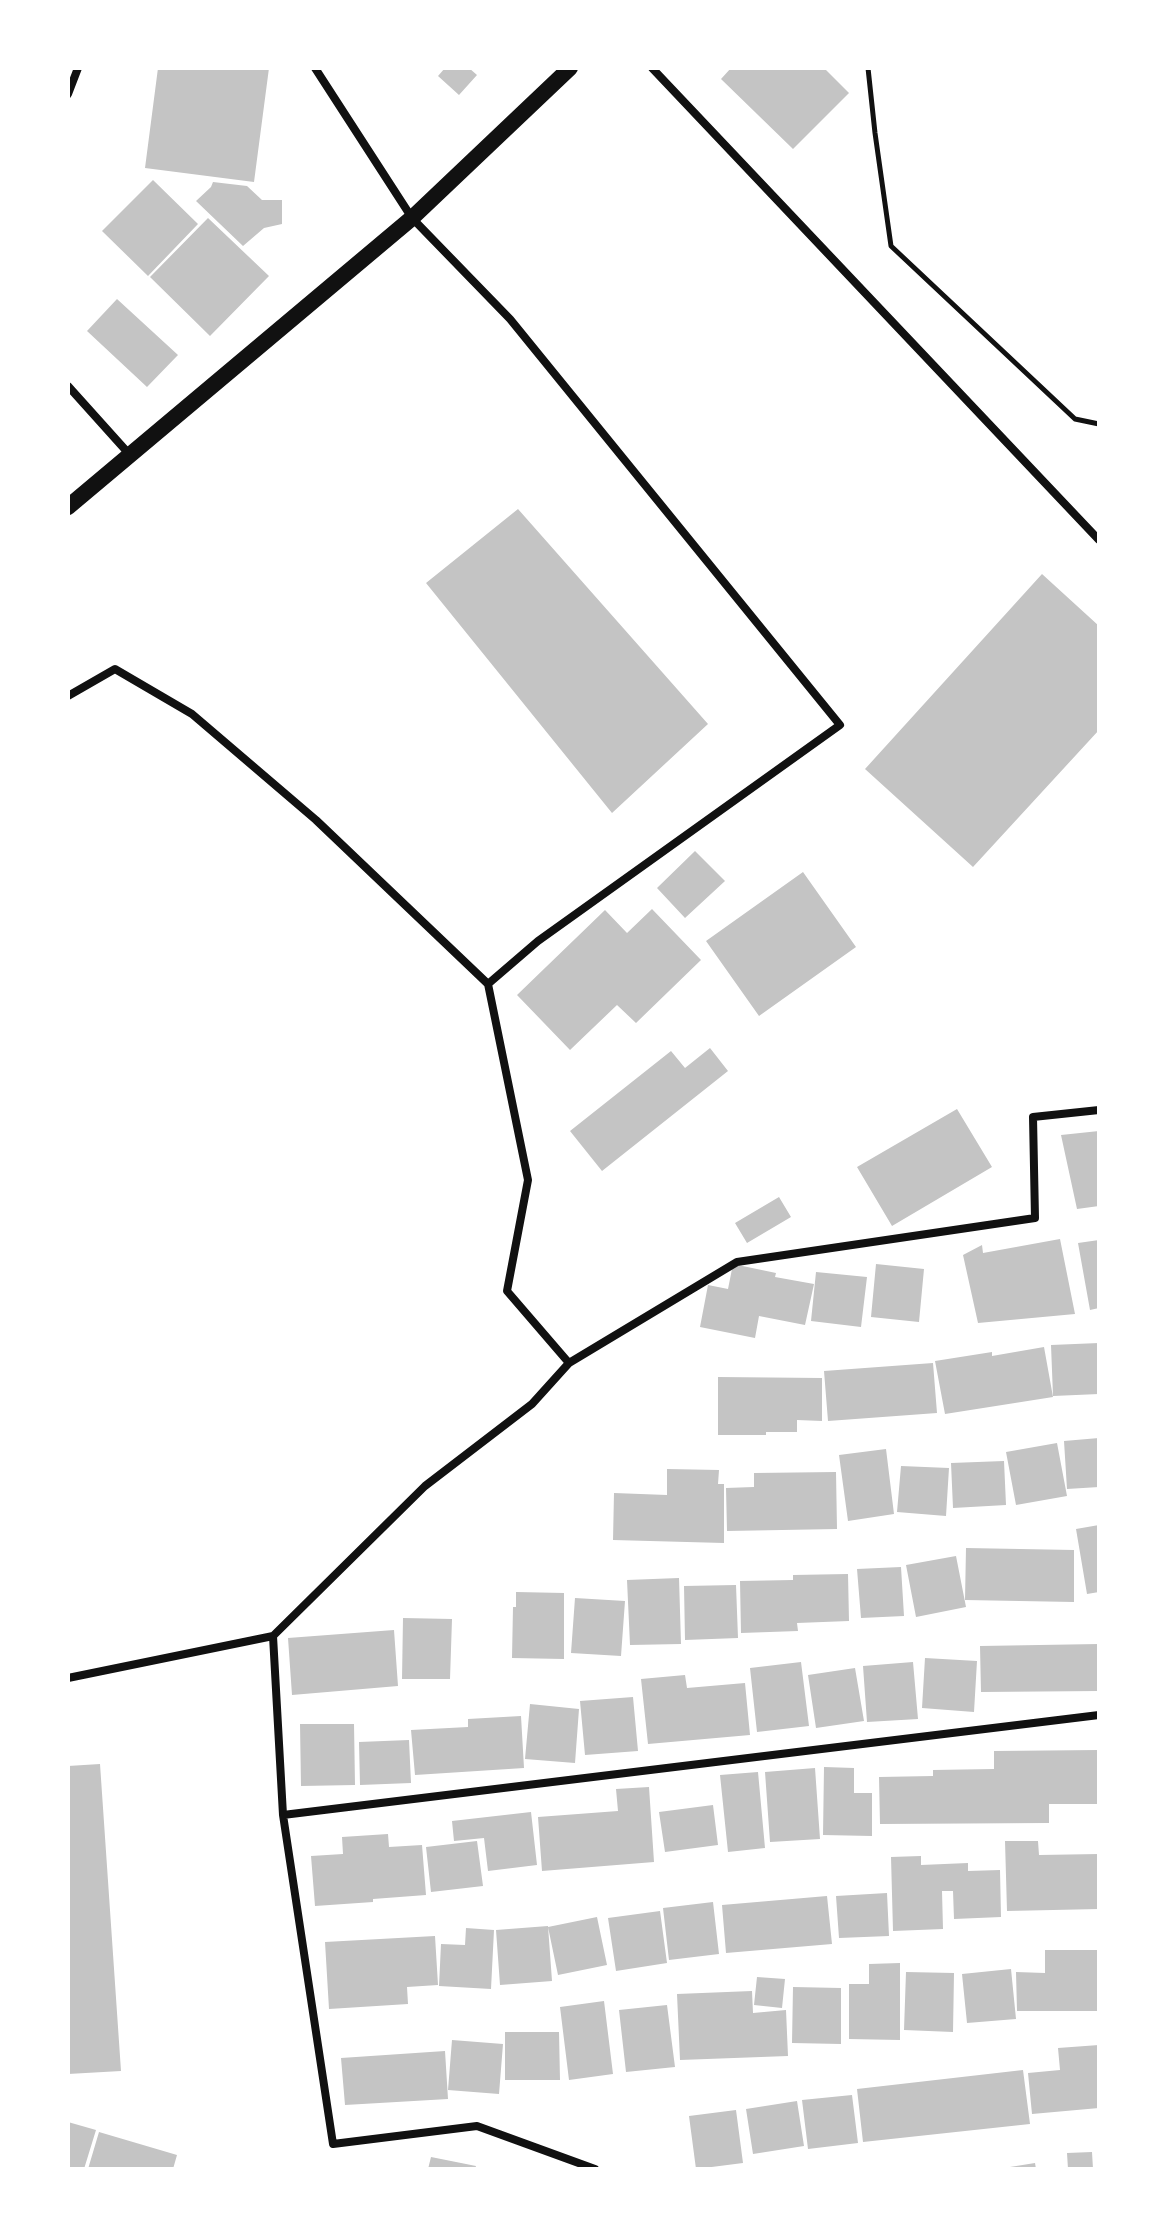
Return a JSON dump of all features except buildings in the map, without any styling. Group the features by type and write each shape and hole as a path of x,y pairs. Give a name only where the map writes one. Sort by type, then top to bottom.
{"main road":[{"path":"68,507 412,218 570,68"}],"street":[{"path":"68,94 78,68"},
{"path":"315,68 412,218 510,319 840,725 538,941 488,984"},
{"path":"652,68 1099,540"},
{"path":"68,386 130,455"},
{"path":"68,696 115,669 192,714 316,820 488,984 528,1180 507,1291 569,1363"},
{"path":"68,1678 273,1636 425,1486 532,1404 569,1363 737,1262 1035,1218 1033,1117 1099,1110"},
{"path":"273,1636 283,1815 333,2144 477,2126 595,2169"},
{"path":"283,1815 1099,1715"}],"path":[{"path":"868,68 891,246 1075,419 1099,424"}]}
